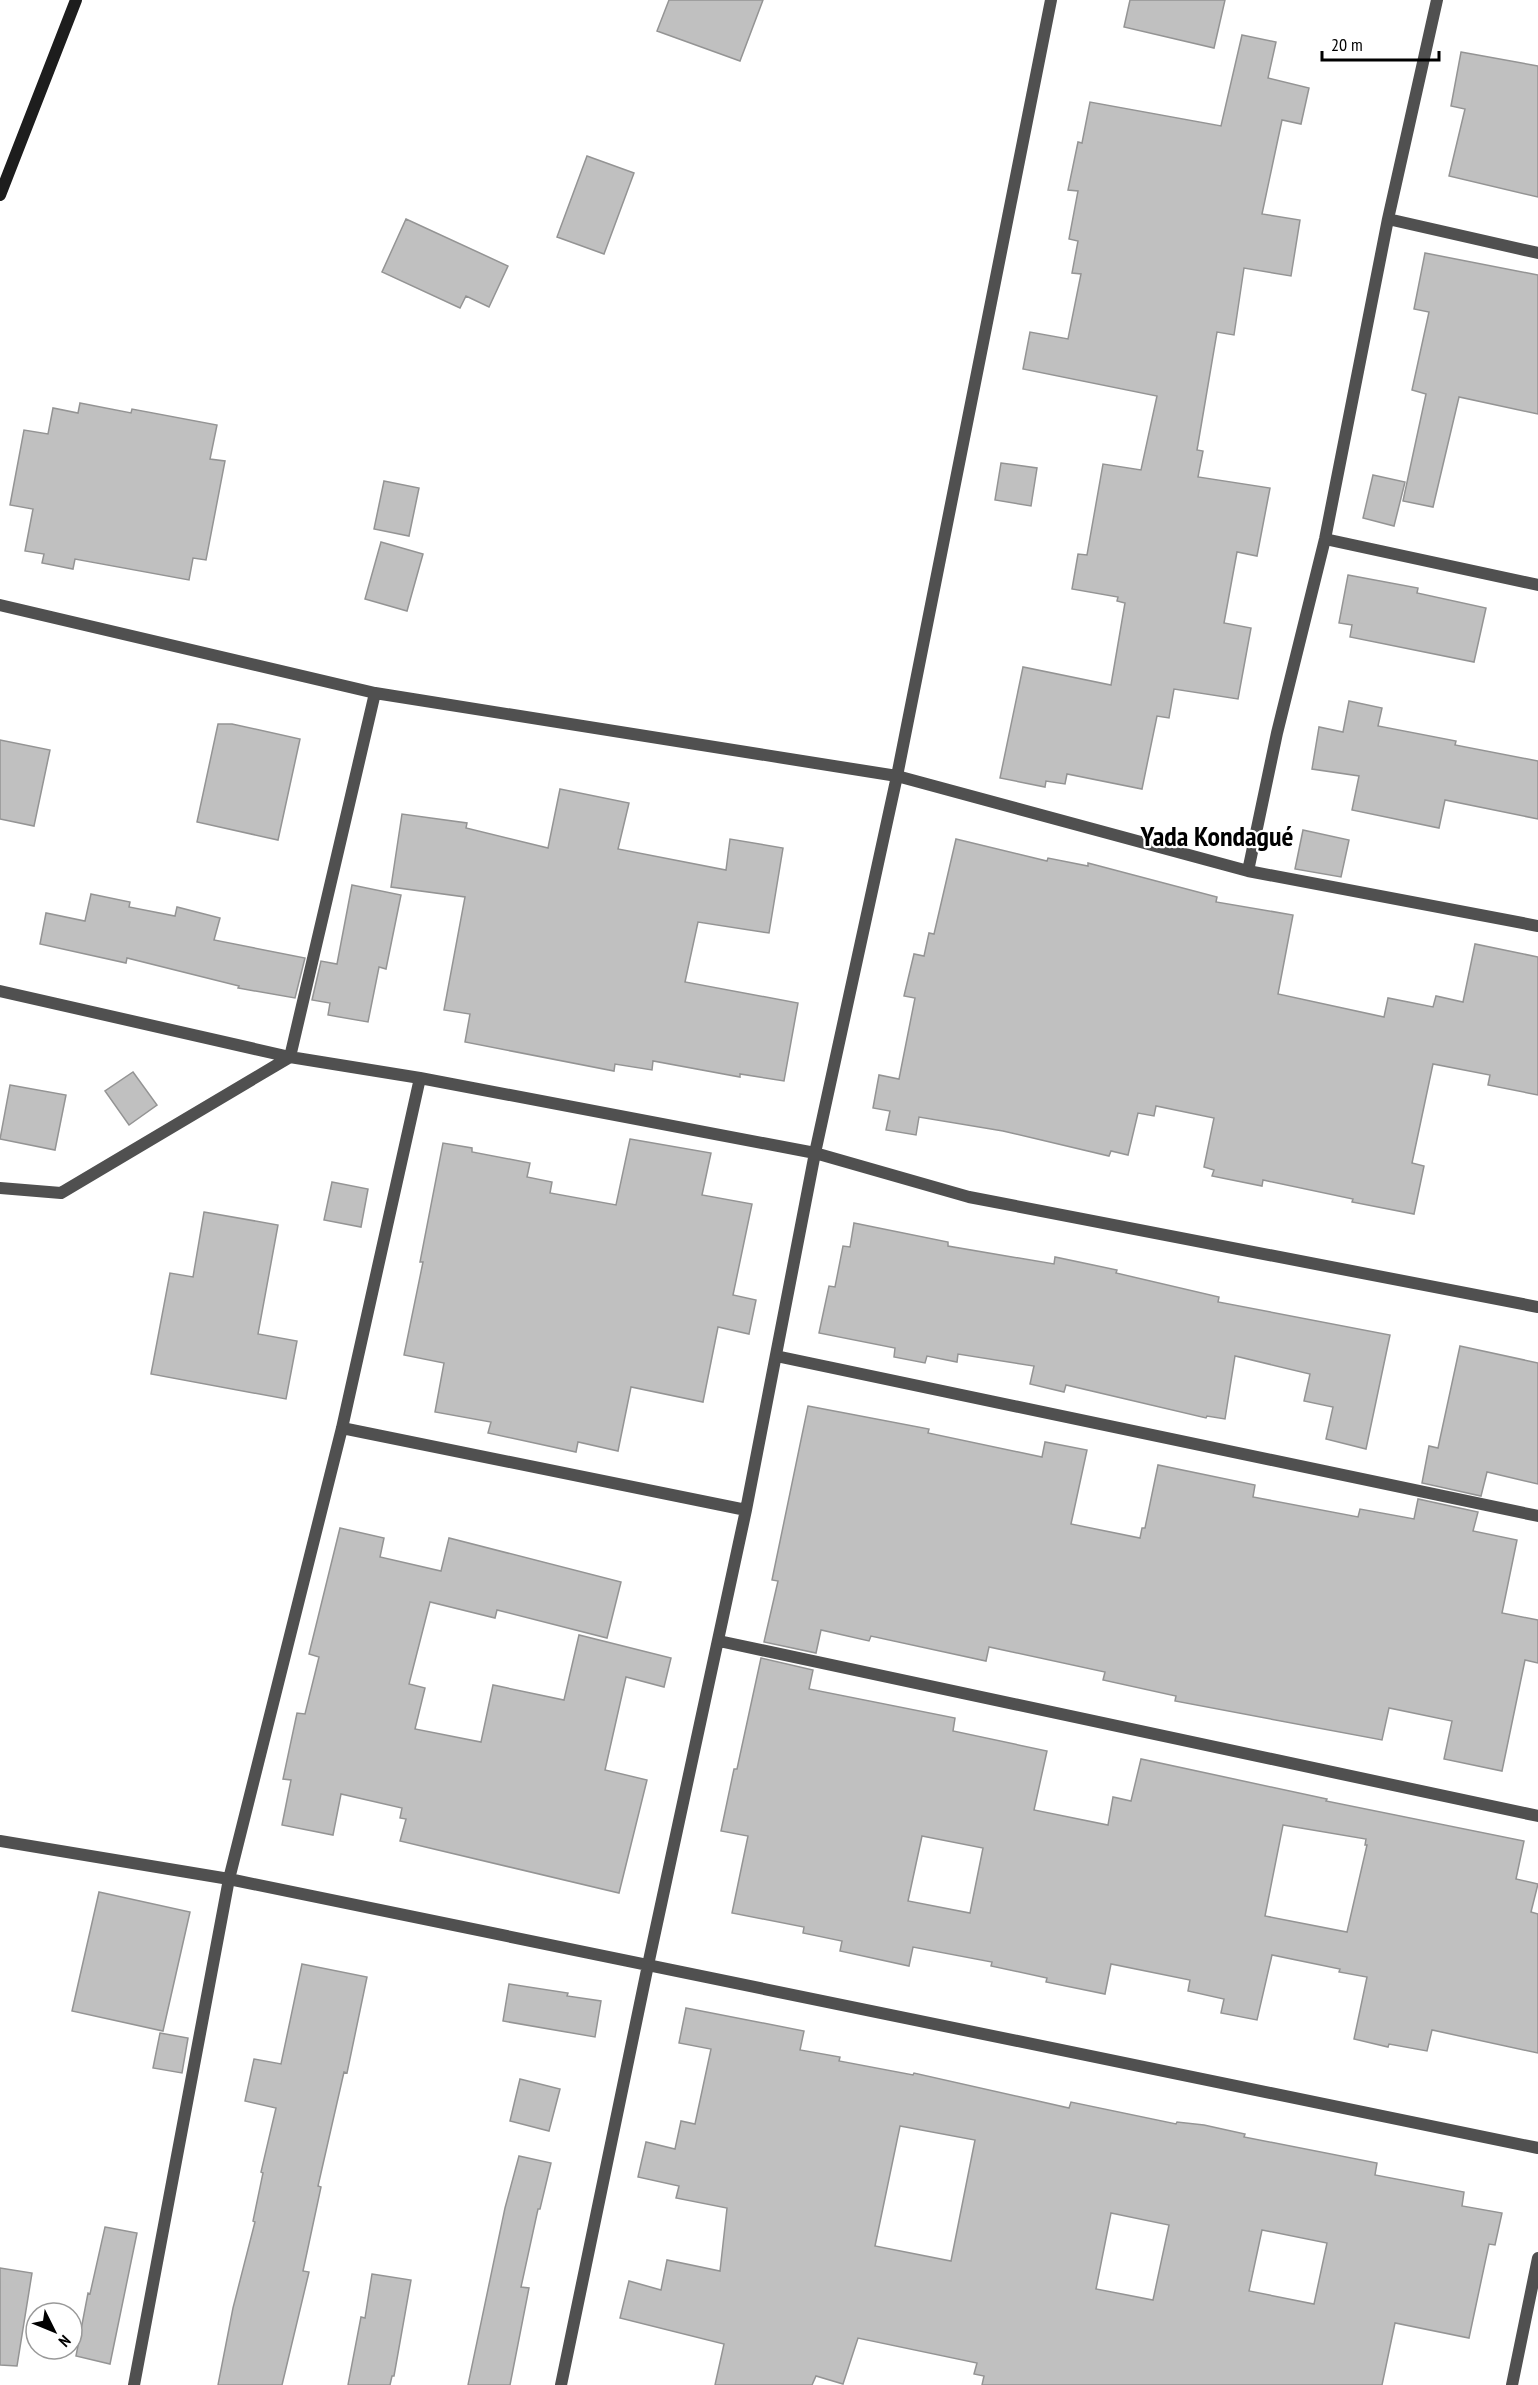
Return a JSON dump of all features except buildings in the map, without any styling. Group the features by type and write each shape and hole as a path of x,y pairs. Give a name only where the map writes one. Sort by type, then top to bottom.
{"street":[{"path":"0,195 76,0"},
{"path":"561,2385 648,1965 719,1641 815,1153 897,776 1051,0"},
{"path":"1248,871 1276,734 1325,539 1388,219 1437,0"},
{"path":"1388,219 1538,253"},
{"path":"1325,539 1538,585"},
{"path":"0,604 375,693 897,776 1248,871 1538,926"},
{"path":"0,1188 61,1193 290,1057 375,693"},
{"path":"0,991 290,1057 420,1078 815,1153 969,1197 1538,1308"},
{"path":"134,2385 229,1879 342,1428 420,1078"},
{"path":"776,1356 1538,1516"},
{"path":"342,1428 746,1510"},
{"path":"719,1641 1538,1816"},
{"path":"0,1841 229,1879 1538,2148"},
{"path":"1512,2385 1538,2258"}],"district":[{"name":"Yada Kondagué","path":"1217,835"}]}
